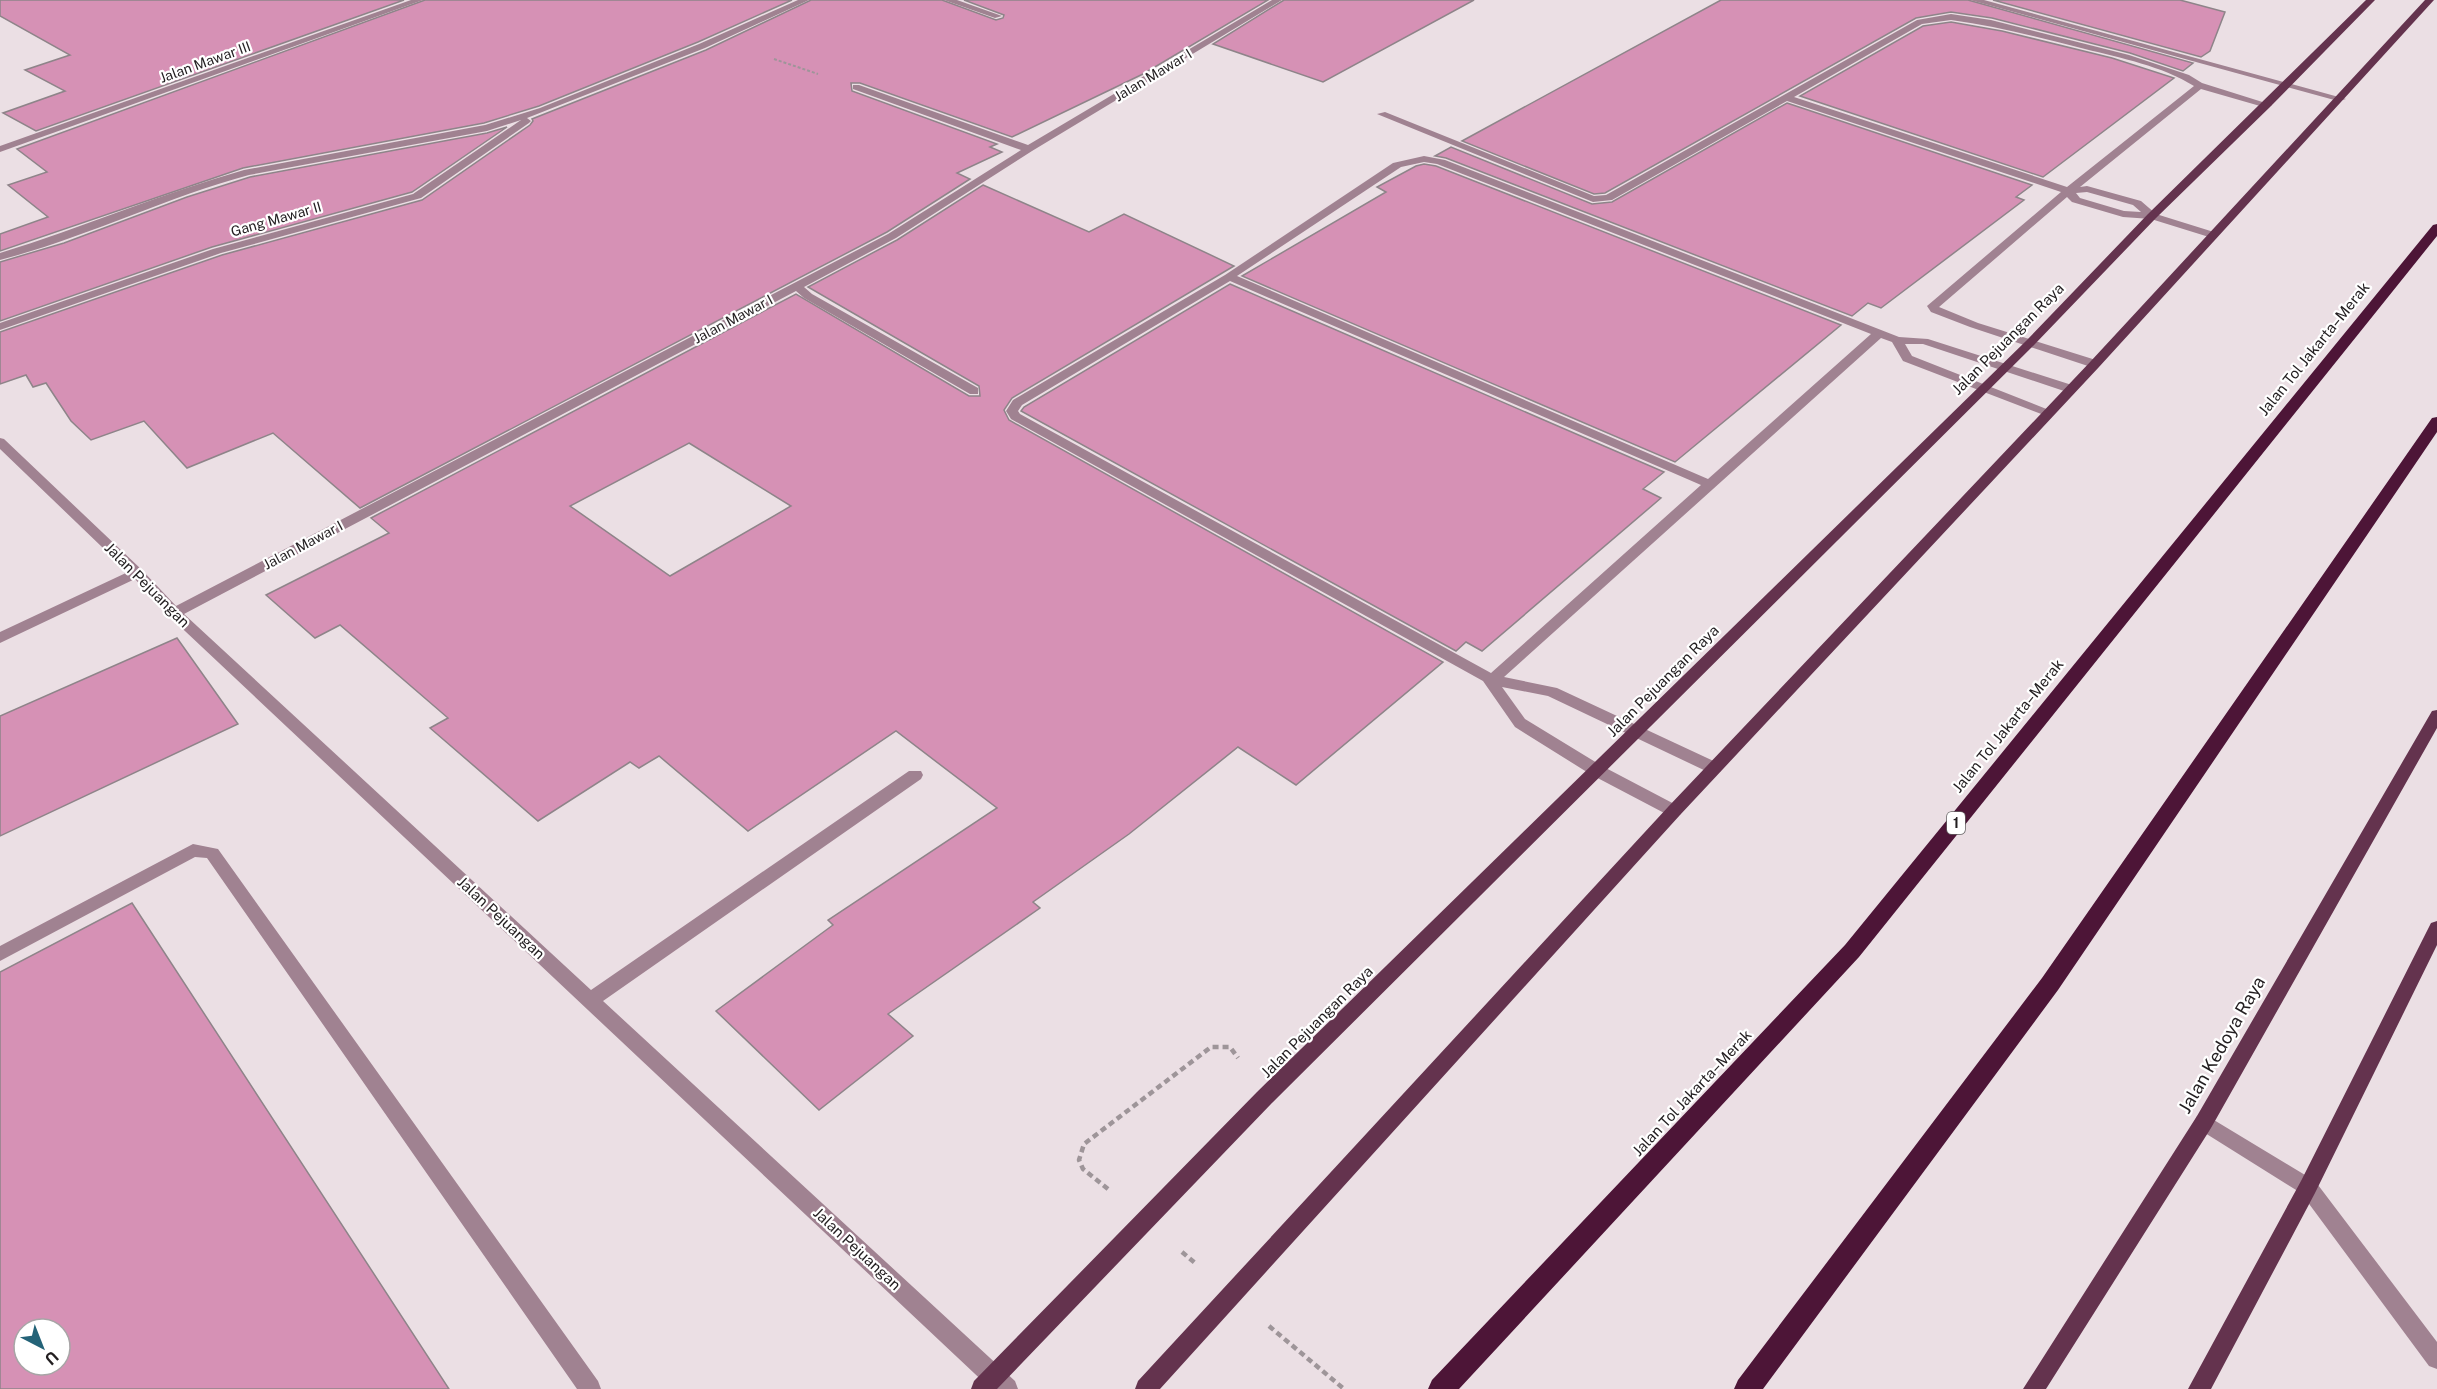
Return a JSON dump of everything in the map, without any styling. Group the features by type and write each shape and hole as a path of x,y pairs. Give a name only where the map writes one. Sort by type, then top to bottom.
{"highway":[{"name":"Jalan Tol Jakarta–Merak","path":"1441,1389 1852,951 2437,228"},
{"path":"1747,1389 2050,984 2437,421"}],"main road":[{"name":"Jalan Pejuangan Raya","path":"995,1385 1264,1098 2031,342 2152,216 2288,85 2371,0"},
{"path":"1146,1389 1674,811 2095,364 2430,0"},
{"name":"Jalan Kedoya Raya","path":"2034,1389 2204,1122 2437,715"},
{"path":"2199,1389 2308,1187 2437,928"}],"street":[{"name":"Jalan Mawar III","path":"0,149 419,0"},
{"path":"0,257 67,237 219,180 248,172 477,130 543,110 717,39 805,0"},
{"path":"948,0 998,16"},
{"name":"Jalan Mawar I","path":"174,613 892,236 1029,149 1278,0"},
{"path":"1974,0 2340,99"},
{"path":"1382,114 1593,199 1608,198 1920,22 1951,17 1991,23 2126,57 2186,78 2199,85 2267,105"},
{"path":"2095,364 1974,325 1935,310 1933,306 2068,190 2199,85"},
{"path":"856,87 1029,149"},
{"path":"1787,98 2068,190 2076,200 2123,214 2152,216 2213,235"},
{"name":"Gang Mawar II","path":"0,327 217,251 417,196 543,110"},
{"path":"1714,768 1552,693 1490,679 1015,416 1012,411 1017,403 1229,277 1397,165 1412,158 1428,158 1897,340 1924,342 2071,389"},
{"path":"1229,277 1712,485"},
{"path":"797,286 808,296 974,391"},
{"path":"1490,679 1712,485 1880,332"},
{"path":"1897,340 1907,358 2048,412"},
{"name":"Jalan Pejuangan","path":"0,442 137,573 174,613 590,1000 995,1385"},
{"path":"0,638 137,573"},
{"path":"1490,679 1520,723 1596,770 1674,811"},
{"path":"590,1000 915,775"},
{"path":"0,954 193,850 212,853 590,1389"},
{"path":"2204,1122 2308,1187 2437,1359"}],"path":[{"path":"717,39 856,87"},
{"path":"1083,1169 1079,1160 1084,1144 1211,1047 1230,1047"}],"building":[{"path":"0,0 404,0 36,131 3,113 65,91 25,70 70,55 0,16"},
{"path":"425,0 792,0 698,42 539,106 484,123 243,168 0,251 0,234 48,217 8,185 47,172 17,149"},
{"path":"811,0 942,0 996,20 1003,18 1004,15 964,0 1268,0 1143,74 1012,137 860,83 851,83 852,91 997,144 990,147 1002,152 957,173 970,179 887,232 360,508 273,433 187,468 144,421 91,440 71,421 46,383 33,387 26,375 0,384 0,332 222,255 422,200 530,125 532,119 706,50"},
{"path":"1284,0 1474,0 1323,82 1213,44"},
{"path":"1721,0 1968,0 2193,63 2183,71 2130,53 1992,18 1951,12 1916,18 1605,193 1594,194 1462,141"},
{"path":"1993,0 2180,0 2225,12 2210,51 2201,57"},
{"path":"1951,22 2002,31 2112,58 2174,78 2043,177 1800,96 1923,26"},
{"path":"1787,103 2032,185 2016,197 2024,200 1881,308 1868,303 1852,316 1446,158 1435,156 1451,147 1592,204 1612,202"},
{"path":"507,127 412,192 212,247 0,321 0,262 64,243 187,197 250,177 487,133"},
{"path":"1424,164 1436,166 1841,325 1675,462 1242,276 1386,192 1377,187"},
{"path":"983,185 1089,232 1124,214 1234,266 1012,398 1004,410 1009,420 1443,662 1296,785 1238,747 1129,834 1033,902 1040,908 888,1014 913,1036 819,1110 716,1011 833,925 828,920 997,808 896,731 748,831 659,756 639,768 630,762 538,821 430,728 448,718 340,625 315,638 266,595 389,533 371,518 796,294 969,396 980,396 979,386 808,287 897,240","holes":["689,443 791,506 670,576 570,506"]},
{"path":"1230,284 1664,472 1643,489 1661,498 1482,651 1466,642 1456,651 1021,411 1024,407"},
{"path":"177,638 238,724 0,836 0,716"},
{"path":"132,903 449,1389 0,1389 0,972"}]}
